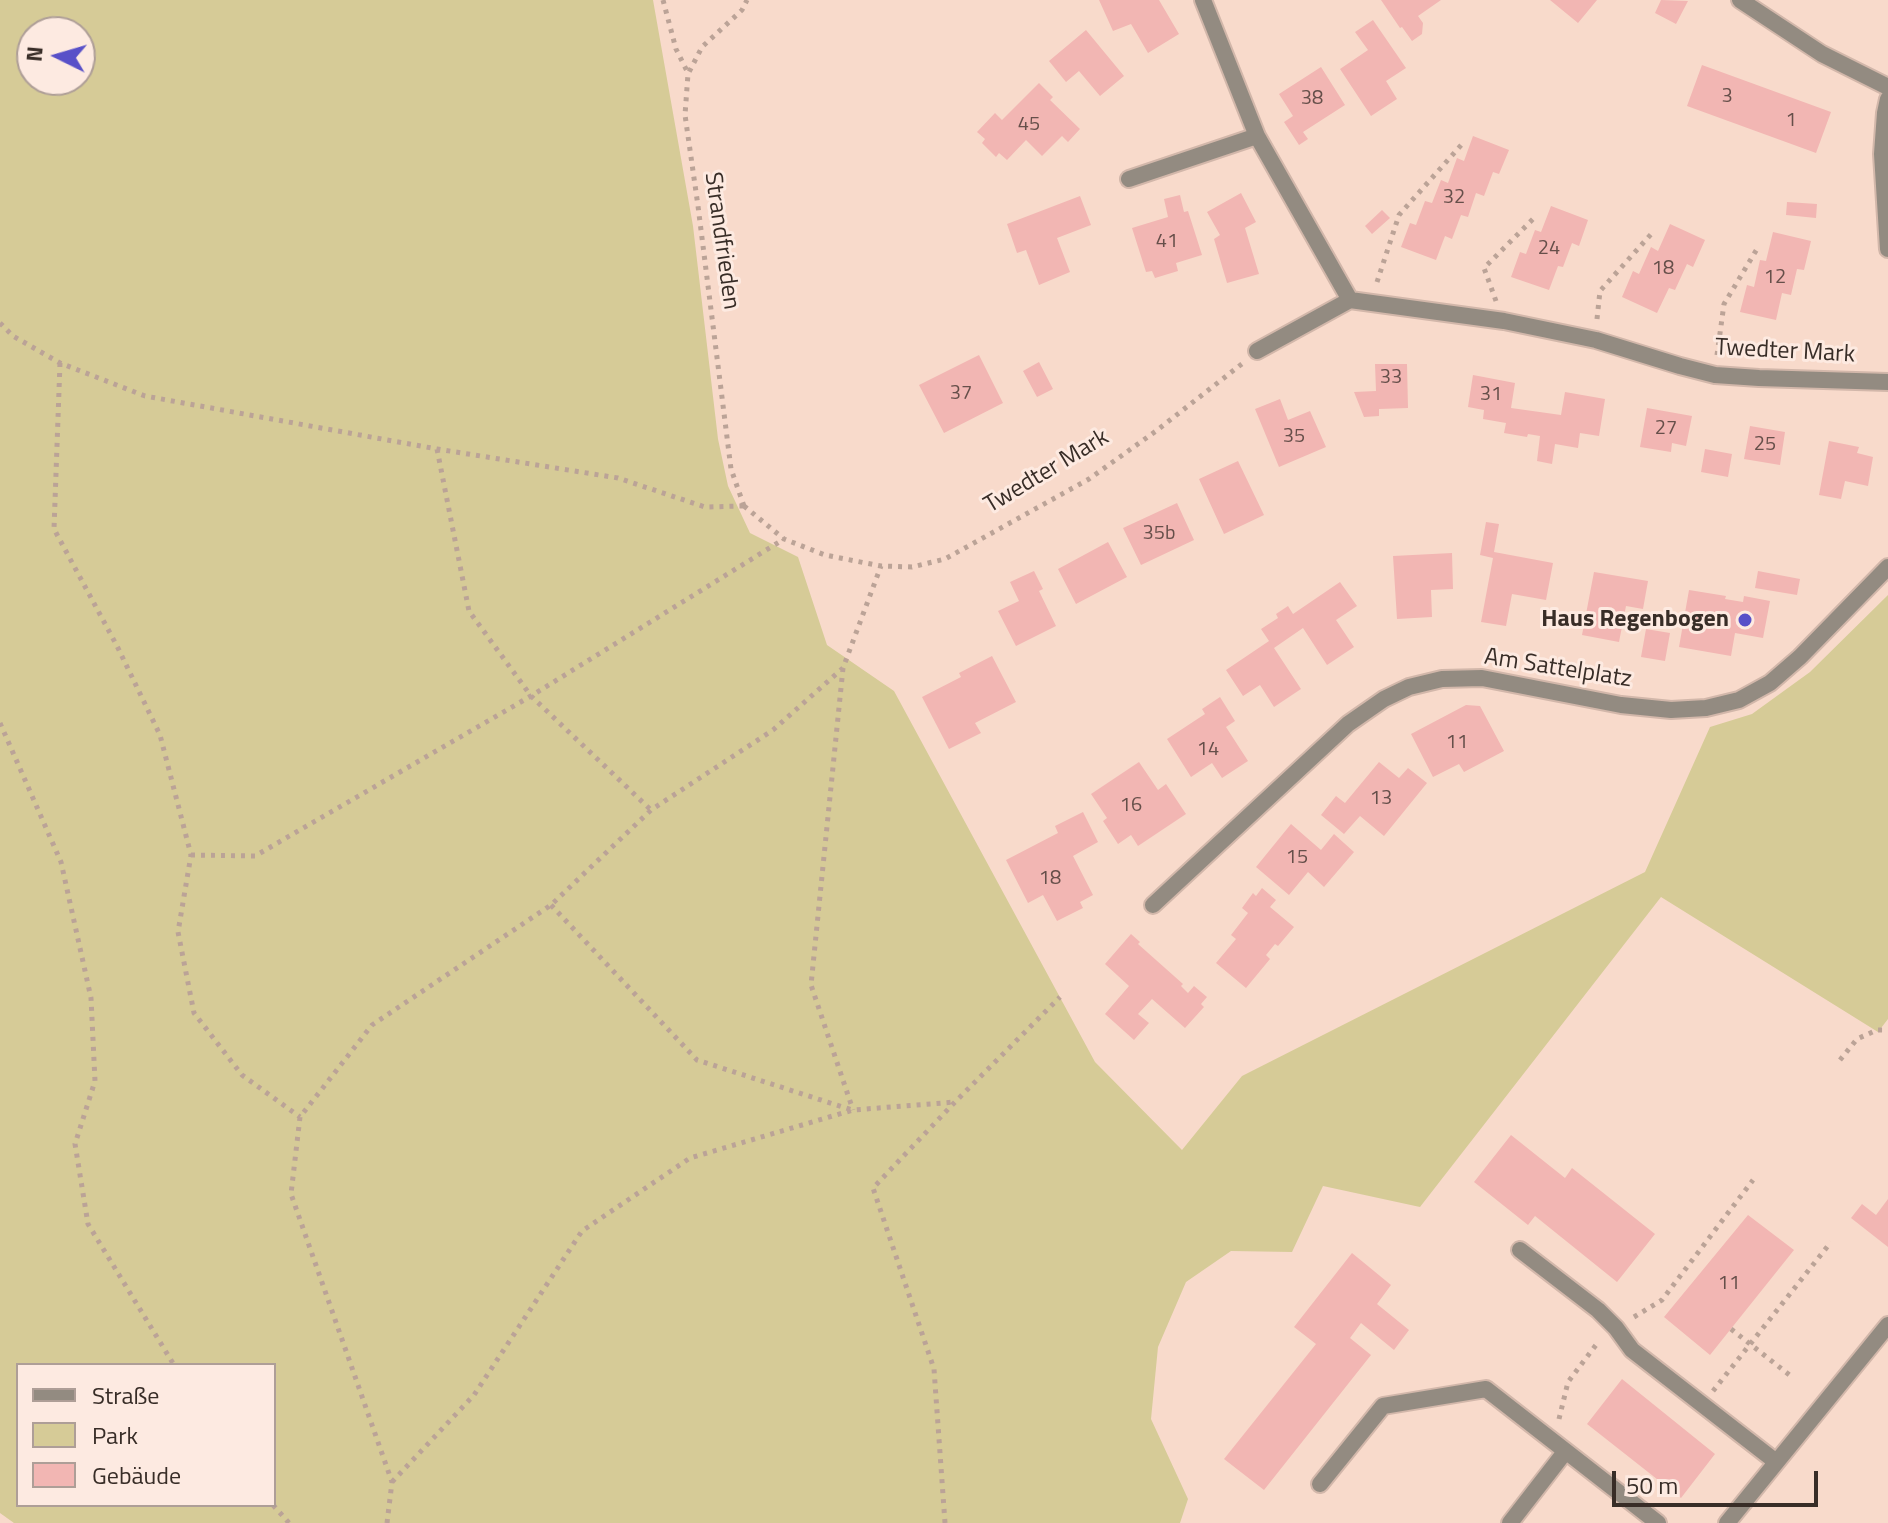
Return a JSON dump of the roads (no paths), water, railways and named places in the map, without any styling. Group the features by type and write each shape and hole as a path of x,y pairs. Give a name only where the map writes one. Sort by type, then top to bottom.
{"street":[{"path":"1203,0 1257,136 1350,300 1257,351"},
{"path":"1740,0 1822,54 1888,87"},
{"path":"1888,99 1882,154 1888,249"},
{"path":"1129,179 1257,136"},
{"name":"Twedter Mark","path":"1350,300 1504,321 1596,340 1715,375 1888,382"},
{"name":"Am Sattelplatz","path":"1153,905 1348,724 1384,699 1409,687 1442,679 1482,678 1621,705 1671,710 1706,708 1739,700 1770,683 1800,657 1888,567"},
{"path":"1520,1250 1598,1310 1632,1350 1775,1461"},
{"path":"1727,1523 1888,1325"},
{"path":"1320,1484 1383,1406 1486,1389 1658,1523"},
{"path":"1510,1523 1565,1452"}],"place":[{"name":"Haus Regenbogen","path":"1745,620"}]}
